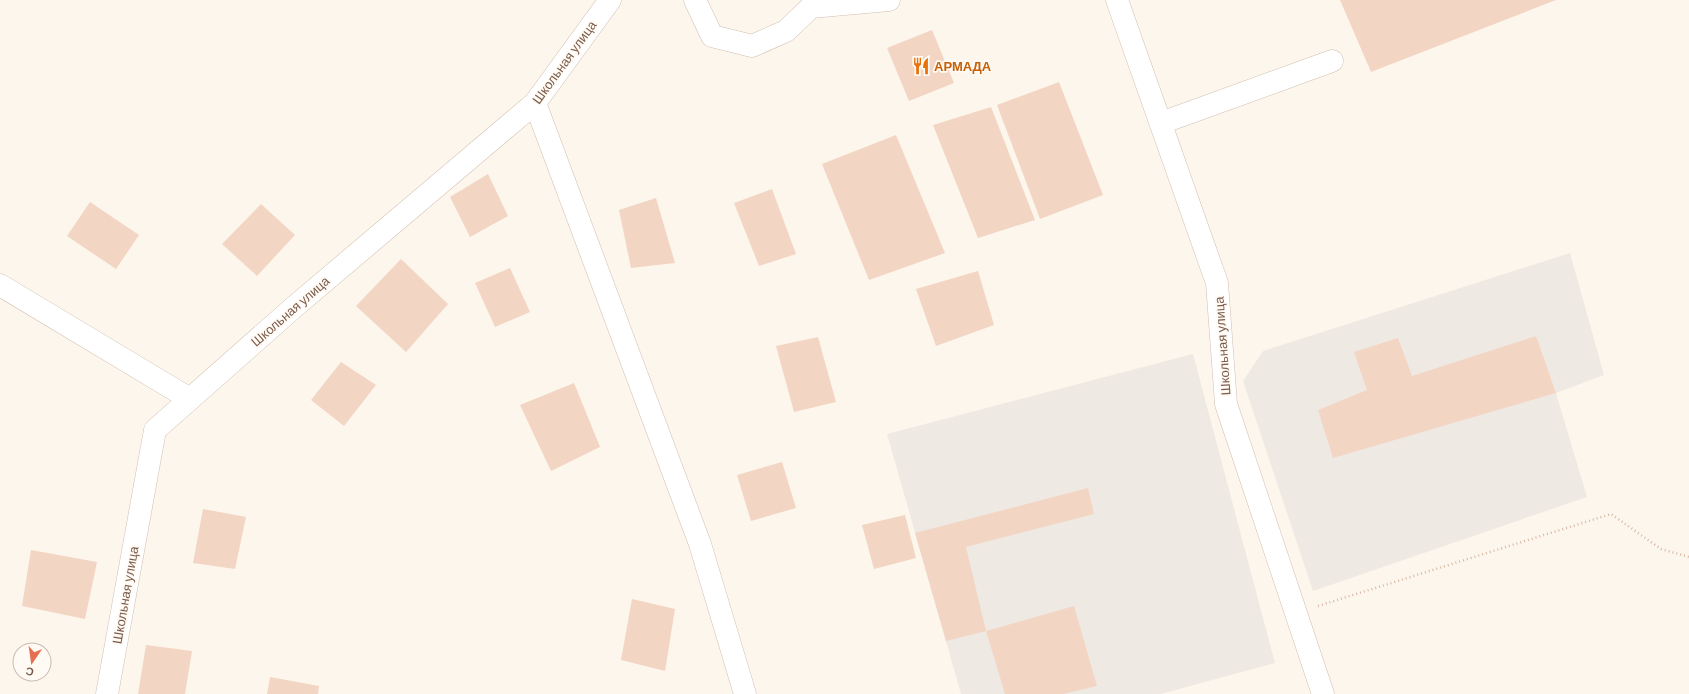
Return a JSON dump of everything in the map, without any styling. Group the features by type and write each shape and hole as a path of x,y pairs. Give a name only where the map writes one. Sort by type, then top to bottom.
{"street":[{"name":"Школьная улица","path":"107,694 155,430 293,308 535,104 610,0"},
{"path":"695,0 712,36 752,46 786,31 808,3 889,0"},
{"name":"Школьная улица","path":"1117,0 1217,283 1226,404 1323,694"},
{"path":"1160,123 1332,61"},
{"path":"535,104 700,544 745,694"},
{"path":"0,285 190,399"}],"path":[{"path":"1296,613 1611,514 1661,549 1689,557"}],"shaded area":[{"path":"1570,253 1604,375 1556,393 1587,497 1313,591 1243,381 1263,351"},
{"path":"1193,354 1275,663 1161,694 961,694 887,434"}],"building":[{"path":"1340,0 1556,0 1371,72"},
{"name":"АРМАДА","path":"932,30 954,83 909,101 887,48"},
{"path":"1059,82 1103,195 1040,219 997,105"},
{"path":"991,107 1035,220 978,238 933,125"},
{"path":"896,135 945,253 869,280 822,164"},
{"path":"488,174 508,216 470,237 450,197"},
{"path":"772,189 796,254 759,266 734,203"},
{"path":"656,198 675,263 631,268 619,210"},
{"path":"90,202 139,235 116,269 67,236"},
{"path":"261,204 295,235 257,276 222,244"},
{"path":"401,259 448,304 406,352 356,306"},
{"path":"510,268 530,312 495,327 475,283"},
{"path":"978,271 994,325 936,346 916,289"},
{"path":"1536,336 1556,393 1333,458 1318,410 1367,390 1354,352 1398,338 1412,376"},
{"path":"818,337 836,402 794,412 776,346"},
{"path":"341,362 376,385 344,426 311,400"},
{"path":"574,383 600,447 551,471 520,405"},
{"path":"782,462 796,508 751,521 737,475"},
{"path":"1088,488 1094,514 966,547 986,631 946,641 915,533"},
{"path":"203,509 246,517 235,569 193,563"},
{"path":"905,515 916,558 874,569 862,525"},
{"path":"31,550 97,562 85,619 22,606"},
{"path":"632,599 675,609 665,671 621,660"},
{"path":"1074,606 1097,686 1063,694 1005,694 986,631"},
{"path":"146,645 192,651 185,694 138,694"},
{"path":"270,677 319,686 318,694 267,694"}],"place":[{"name":"АРМАДА","path":"921,66"}]}
